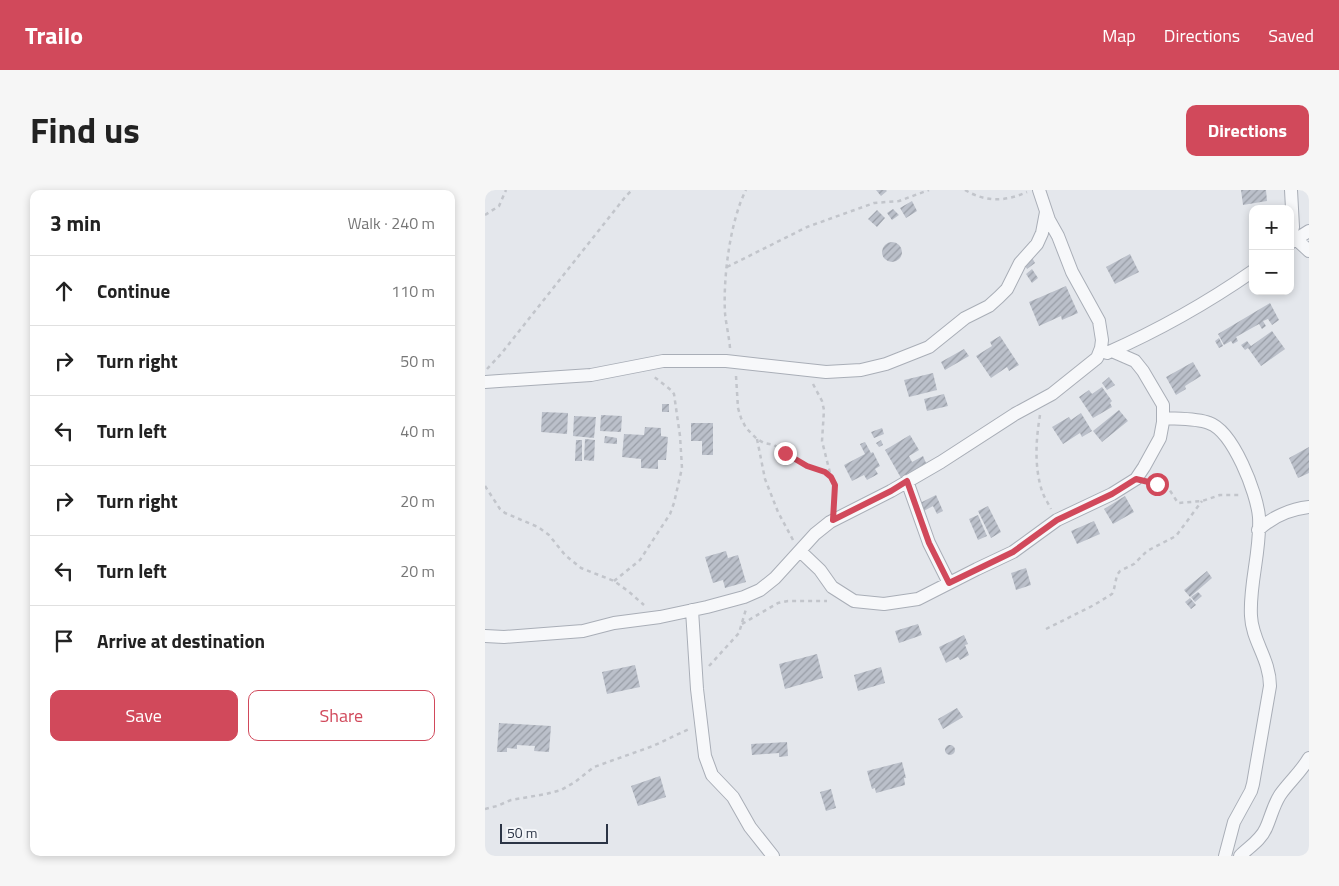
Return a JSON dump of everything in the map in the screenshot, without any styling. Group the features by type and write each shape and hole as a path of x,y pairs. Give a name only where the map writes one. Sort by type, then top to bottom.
{"street":[{"path":"1039,190 1046,212 1062,244 1072,272 1099,321 1102,340 1097,358"},
{"path":"1291,190 1292,205"},
{"path":"485,382 591,375 663,361 733,362 826,372 861,370 901,359 929,347 965,318 989,306 1007,289 1020,263 1037,244 1042,233 1046,212"},
{"path":"1294,239 1309,230"},
{"path":"1294,241 1309,251"},
{"path":"485,636 504,637 583,631 614,623 660,617 692,610 744,597 760,590 775,578 815,534 833,520 891,491 941,462 1015,414 1042,401 1097,358 1141,338 1191,311 1249,274"},
{"path":"800,551 820,570 832,588 854,601 884,604 918,599 1013,552 1057,520 1112,494 1136,479 1160,438 1163,406 1143,371 1135,361 1113,351"},
{"path":"1163,418 1208,422 1216,426 1224,434 1235,448 1253,494 1259,517 1255,571 1250,603 1251,620 1268,664 1270,686 1253,784 1234,822 1225,856"},
{"path":"907,481 929,543 949,583"},
{"path":"1258,530 1275,518 1298,508 1309,506"},
{"path":"692,610 696,680 705,756 713,775 733,797 750,826 773,856"},
{"path":"1240,856 1260,838 1266,829 1269,817 1281,794 1302,770 1309,758"}],"path":[{"path":"485,215 499,206 506,190"},
{"path":"485,371 501,354 626,196 633,190"},
{"path":"746,190 732,228 727,267 725,312 741,418 746,428 764,443 774,445 798,462 825,472 831,477"},
{"path":"727,267 807,227 874,203 899,201 929,190"},
{"path":"965,190 978,198 993,200 1008,198 1030,190"},
{"path":"615,581 640,560 670,514 681,468 680,436 674,394 639,366"},
{"path":"804,369 817,390 824,410 822,441 831,477 835,485 833,520"},
{"path":"1042,401 1037,432 1039,475 1042,492 1057,520"},
{"path":"757,438 765,479 779,512 800,551"},
{"path":"1136,479 1167,486 1178,503 1202,501 1220,495 1253,494"},
{"path":"485,486 500,509 505,513 538,528 549,536 565,555 581,568 615,581 660,617"},
{"path":"1046,629 1094,606 1112,594 1117,575 1120,571 1134,564 1147,551 1176,536 1202,501"},
{"path":"696,680 739,633 746,606 744,597"},
{"path":"742,624 778,603 788,601 828,601"},
{"path":"485,809 511,800 561,790 594,767 653,746 700,724"}],"building":[{"path":"876,190 886,190 887,191 881,196"},
{"path":"1241,190 1266,190 1267,201 1243,205"},
{"path":"912,201 917,211 906,218 900,208"},
{"path":"893,209 899,215 892,220 887,213"},
{"path":"877,210 885,218 877,227 868,219"},
{"path":"892,242 899,245 902,252 899,259 892,262 885,259 882,252 885,245"},
{"path":"1130,254 1139,272 1115,284 1106,267"},
{"path":"1031,256 1035,263 1027,269 1023,262"},
{"path":"1032,269 1038,278 1032,283 1026,274"},
{"path":"1066,286 1078,313 1062,320 1061,316 1039,326 1029,302"},
{"path":"1270,303 1279,320 1272,325 1268,319 1263,321 1266,326 1262,329 1259,324 1236,337 1238,341 1233,344 1231,341 1224,345 1218,334"},
{"path":"1272,331 1285,349 1261,366 1248,348 1245,350 1241,345 1247,341 1251,346"},
{"path":"1000,336 1019,365 1009,371 1007,367 991,378 976,356 992,346 990,342"},
{"path":"1219,338 1223,346 1219,348 1215,341"},
{"path":"964,349 969,356 945,370 941,362"},
{"path":"1193,362 1201,376 1185,386 1186,389 1176,395 1166,377"},
{"path":"933,373 937,390 909,397 904,380"},
{"path":"1109,377 1115,385 1107,390 1102,383"},
{"path":"1102,387 1112,401 1110,403 1112,407 1093,418 1079,397 1089,390 1092,394"},
{"path":"944,394 948,406 927,411 924,399"},
{"path":"662,404 669,404 669,412 662,412"},
{"path":"1119,410 1128,421 1102,442 1093,431"},
{"path":"542,412 568,413 567,434 541,432"},
{"path":"1081,413 1092,431 1082,437 1080,433 1063,444 1052,427 1069,417 1071,420"},
{"path":"601,415 622,416 621,432 600,431"},
{"path":"574,416 596,417 594,438 573,436"},
{"path":"691,423 713,423 713,455 702,455 702,441 691,441"},
{"path":"645,427 661,428 661,436 668,437 666,460 658,460 658,469 641,468 641,459 622,457 624,434 644,435"},
{"path":"882,428 884,434 874,438 871,432"},
{"path":"910,435 919,450 909,456 912,462 923,456 926,463 901,478 885,450"},
{"path":"605,436 617,438 617,444 604,443"},
{"path":"585,439 595,440 594,461 584,460"},
{"path":"576,440 582,440 582,461 575,461"},
{"path":"881,440 883,445 879,447 876,443"},
{"path":"865,442 880,466 875,469 878,474 867,480 864,475 852,481 844,465 865,454 860,444"},
{"path":"1309,447 1309,473 1298,478 1289,458"},
{"path":"936,495 943,511 937,514 933,506 920,513 916,505"},
{"path":"1125,496 1134,512 1113,524 1104,509"},
{"path":"988,506 1001,532 991,538 978,511"},
{"path":"978,515 987,536 978,540 969,519"},
{"path":"1094,521 1100,534 1077,544 1071,531"},
{"path":"726,551 728,558 738,555 746,582 725,588 723,580 713,583 705,557"},
{"path":"1026,568 1031,585 1016,590 1011,573"},
{"path":"1207,571 1212,578 1190,597 1184,590"},
{"path":"1198,592 1202,596 1195,602 1191,597"},
{"path":"1190,598 1196,605 1191,609 1185,602"},
{"path":"918,624 922,635 899,643 895,631"},
{"path":"964,635 968,644 965,645 969,655 960,660 958,657 946,663 939,647"},
{"path":"817,654 823,678 785,689 779,664"},
{"path":"635,665 640,687 607,694 602,672"},
{"path":"881,667 885,683 858,691 854,675"},
{"path":"957,708 963,717 943,729 938,719"},
{"path":"499,723 551,726 549,752 534,751 535,746 517,745 517,749 507,748 507,752 497,752"},
{"path":"787,742 788,756 779,757 779,753 752,755 751,744"},
{"path":"950,745 955,750 950,755 945,750"},
{"path":"902,762 906,778 904,778 905,785 876,793 875,788 872,789 867,771"},
{"path":"660,776 666,797 638,806 631,786"},
{"path":"831,789 836,808 826,811 820,792"}],"route":[{"path":"785,453 798,462 825,472 831,477 835,485 833,520 907,481 929,543 949,583 1013,552 1057,520 1112,494 1136,479 1157,484"}]}
